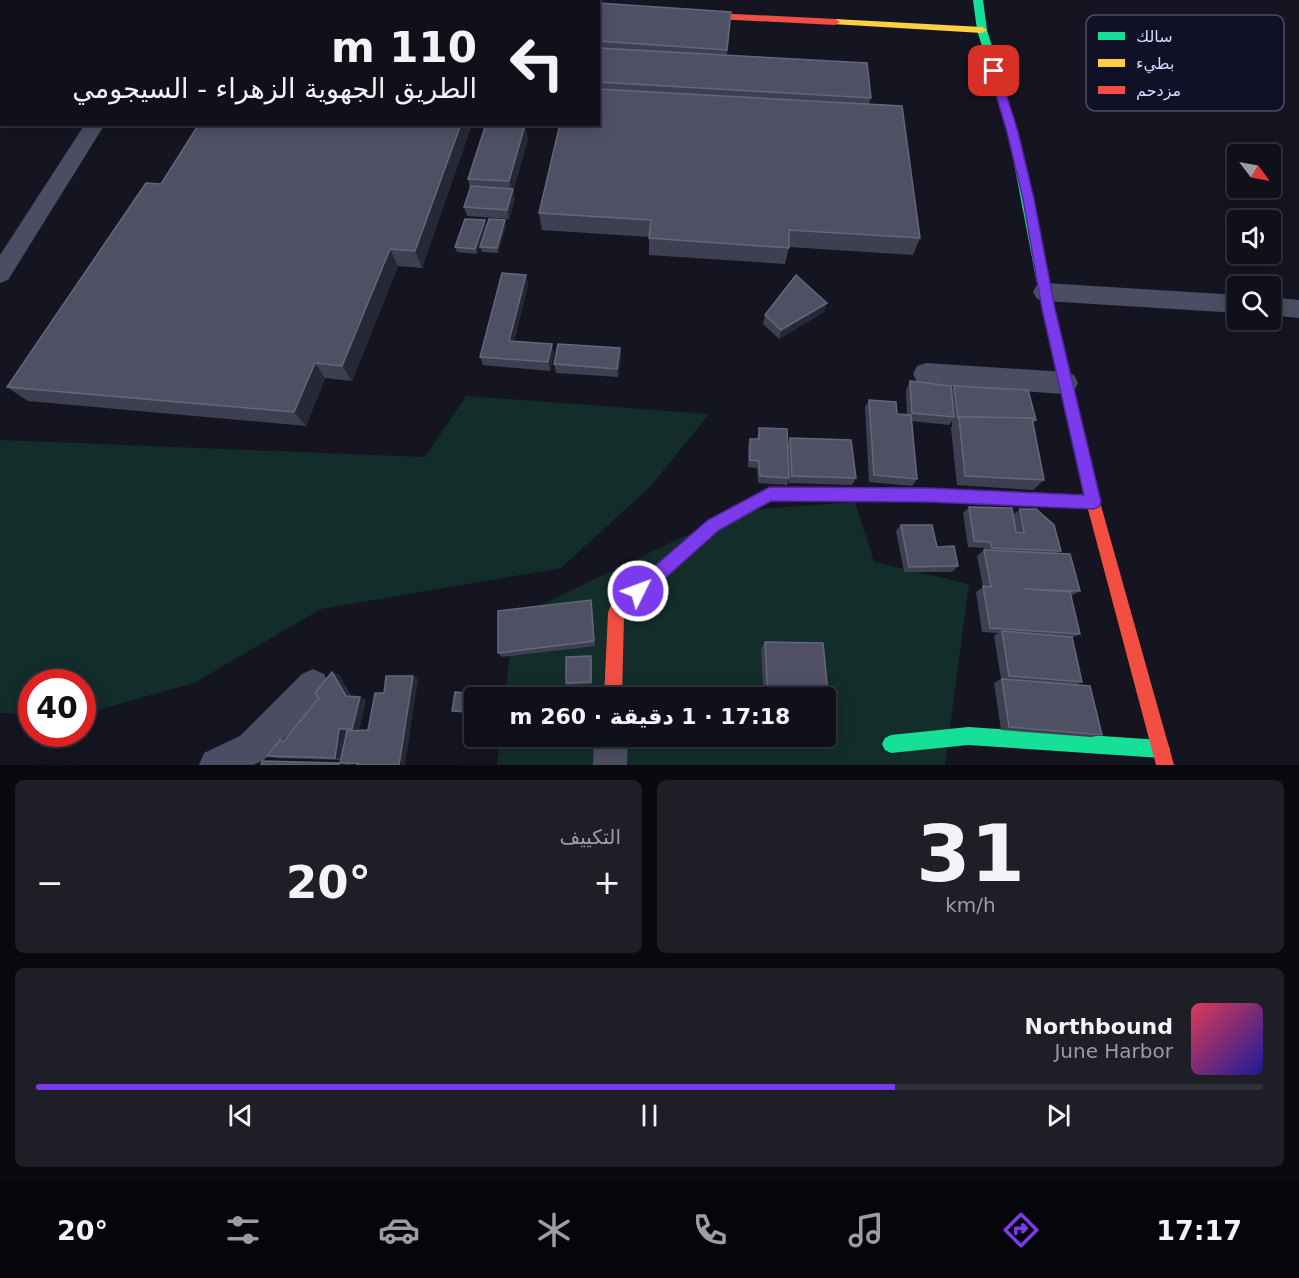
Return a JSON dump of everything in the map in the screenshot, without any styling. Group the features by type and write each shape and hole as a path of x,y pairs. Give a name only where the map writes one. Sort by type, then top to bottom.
{"street":[{"path":"978,0 982,30 1015,143 1028,199 1045,292 1093,502 1165,765"},
{"path":"600,10 982,30"},
{"path":"0,274 94,126"},
{"path":"1045,292 1227,303"},
{"path":"1281,307 1299,309"},
{"path":"926,374 1065,383"},
{"path":"613,687 616,613 713,525 770,494 928,495 1093,502"},
{"path":"216,765 252,748 313,685"},
{"path":"891,744 968,736 1161,749"},
{"path":"610,765 611,747"}],"green space":[{"path":"466,396 709,414 650,487 561,568 321,609 194,683 96,710 96,669 18,669 18,714 0,713 0,440 425,457"},
{"path":"855,502 874,562 969,584 945,765 497,765 499,747 836,747 836,687 506,687 514,618 737,511"}],"building":[{"path":"600,3 731,12 727,50 600,41"},
{"path":"600,48 867,63 871,98 600,82"},
{"path":"600,89 902,106 920,238 789,230 789,248 649,238 651,220 539,213 560,126 600,126"},
{"path":"198,126 460,126 415,251 390,249 342,366 315,363 294,412 7,387 146,183 161,184"},
{"path":"485,126 525,126 509,181 468,179"},
{"path":"471,186 513,189 507,210 464,207"},
{"path":"465,219 485,220 475,249 455,247"},
{"path":"489,219 505,220 497,248 480,247"},
{"path":"502,273 526,275 509,341 552,344 548,362 480,357"},
{"path":"796,275 827,303 781,330 765,315"},
{"path":"558,344 620,348 617,369 554,364"},
{"path":"910,381 951,386 954,417 912,413"},
{"path":"954,386 1028,390 1036,420 1032,418 958,418"},
{"path":"869,400 896,402 897,414 911,415 917,479 874,475"},
{"path":"959,417 1032,418 1044,480 965,476"},
{"path":"759,428 787,429 789,478 760,476 759,461 750,460 750,439 759,439"},
{"path":"790,438 851,440 856,478 792,476"},
{"path":"969,507 1012,508 1016,532 1024,533 1020,509 1036,509 1054,525 1061,551 992,548 990,542 974,541"},
{"path":"901,525 932,525 937,547 954,546 958,566 909,567"},
{"path":"984,550 1070,554 1080,591 1024,589 1070,592 1080,634 990,628 983,586 991,587"},
{"path":"591,600 594,641 498,653 498,611"},
{"path":"1002,631 1072,637 1082,682 1009,676"},
{"path":"765,642 823,643 827,687 767,687"},
{"path":"591,656 591,682 566,683 566,657"},
{"path":"332,672 346,696 360,697 352,729 339,729 335,758 267,756 280,740 283,742 319,698 315,693"},
{"path":"386,676 413,676 399,765 340,763 347,731 368,730 375,693 384,693"},
{"path":"1002,679 1090,686 1102,735 1009,727"},
{"path":"455,692 464,693 464,712 452,711"},
{"path":"262,761 339,763 339,765 261,765"}],"traffic: fast":[{"path":"978,0 982,30 1013,132 1044,289"},
{"path":"817,494 928,495 1093,502"},
{"path":"891,744 968,736 1161,749"}],"traffic: slow":[{"path":"835,22 982,30"}],"traffic: jam":[{"path":"600,10 835,22"},
{"path":"1044,289 1093,502 1165,765"},
{"path":"613,687 616,613 713,525 770,494 817,494"}],"route":[{"path":"638,591 713,525 770,494 928,495 1093,502 1048,309 1028,199 994,71"}]}
